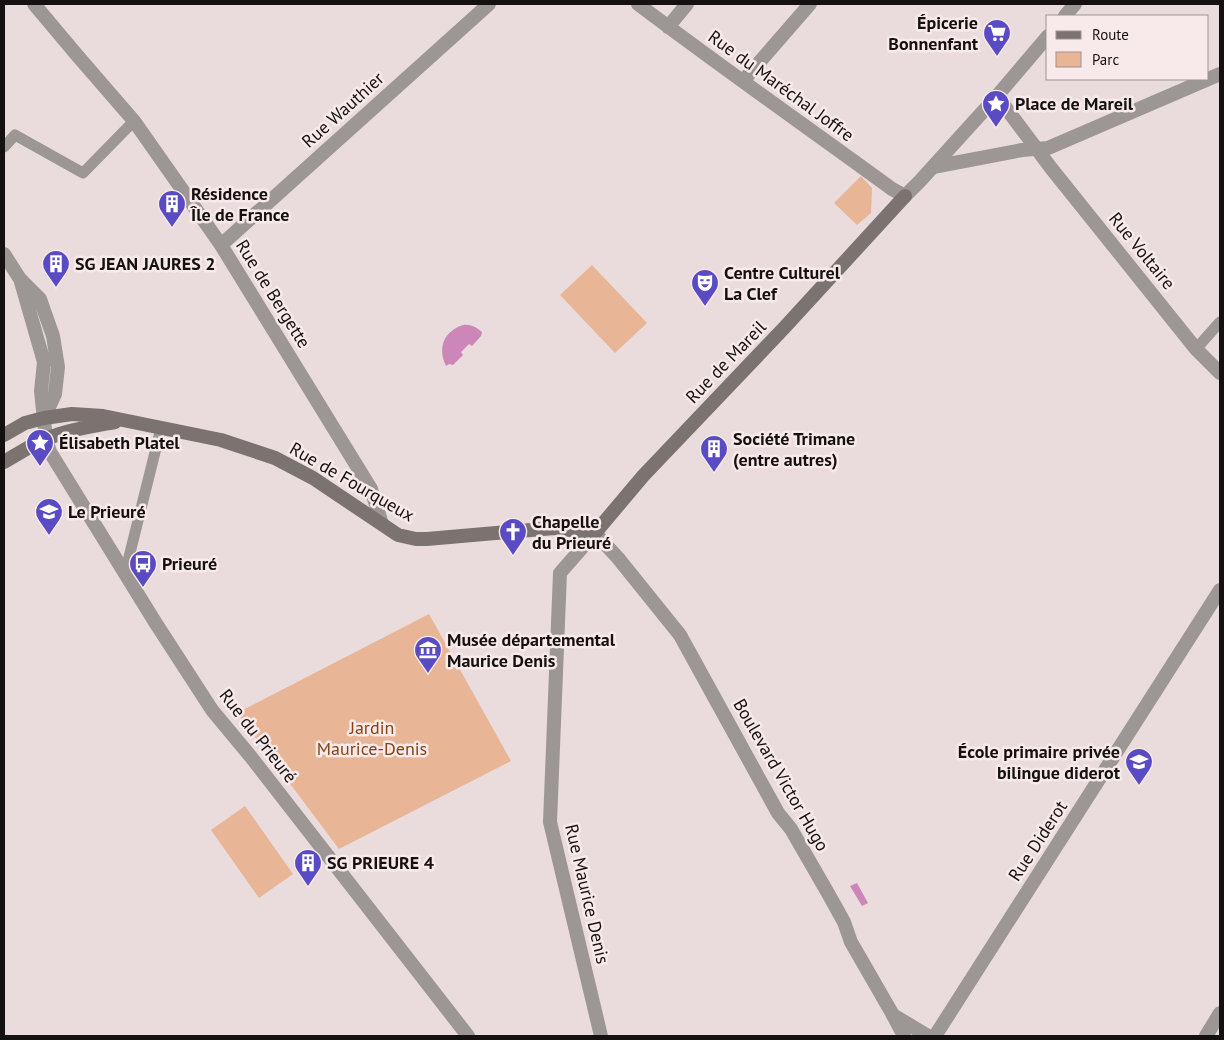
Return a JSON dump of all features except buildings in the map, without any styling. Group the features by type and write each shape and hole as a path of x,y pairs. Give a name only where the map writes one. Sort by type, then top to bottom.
{"main road":[{"name":"Rue de Mareil","path":"595,533 643,476 784,328 905,196"},
{"name":"Rue de Fourqueux","path":"4,435 25,423 72,414 103,416 221,440 275,458 313,478 398,535 416,539 554,528 595,533"},
{"name":"Rue de Fourqueux","path":"4,462 46,439 73,430 124,421"}],"street":[{"name":"Rue de Bergette","path":"34,4 134,121 221,245 371,489 382,524"},
{"name":"Rue Wauthier","path":"221,245 489,4"},
{"name":"Rue du Maréchal Joffre","path":"638,4 892,189 905,196"},
{"path":"668,27 687,4"},
{"path":"743,80 810,4"},
{"path":"1066,15 1075,4"},
{"path":"905,196 997,96 1046,38"},
{"path":"933,167 1022,150 1048,148 1206,80"},
{"path":"997,96 1037,149"},
{"path":"4,147 15,135 83,173 134,121"},
{"name":"Rue Voltaire","path":"1037,149 1196,349 1220,373"},
{"name":"Rue du Prieuré","path":"4,254 20,279 44,362 42,391 46,439 50,452 212,710 252,757 462,1034"},
{"path":"1196,349 1220,322"},
{"path":"125,573 161,428"},
{"name":"Boulevard Victor Hugo","path":"595,533 618,558 680,635 778,813 791,829 829,895 844,922 851,942 893,1015 928,1036"},
{"name":"Rue Maurice Denis","path":"595,533 560,573 550,822 601,1036"},
{"name":"Rue Diderot","path":"935,1036 1220,590"},
{"path":"1206,1036 1220,1013"},
{"path":"893,1015 904,1036"}],"green space":[{"path":"861,176 872,188 871,213 857,225 834,203"},
{"path":"592,265 647,323 615,353 560,295"},
{"name":"Jardin Maurice-Denis","path":"429,614 511,761 339,849 237,713"},
{"path":"245,806 293,874 259,898 211,830"}],"shaded area":[{"path":"463,325 475,327 482,332 481,336 472,346 469,344 461,352 463,355 453,365 449,364 446,366 442,353 444,341 451,331"},
{"path":"857,883 868,903 862,906 850,886"}],"place":[{"name":"Épicerie Bonnenfant","path":"997,57"},
{"name":"Place de Mareil","path":"996,128"},
{"name":"Résidence Île de France","path":"172,228"},
{"name":"SG JEAN JAURES 2","path":"56,288"},
{"name":"Centre Culturel La Clef","path":"705,307"},
{"name":"Élisabeth Platel","path":"40,467"},
{"name":"Société Trimane (entre autres)","path":"714,473"},
{"name":"Le Prieuré","path":"49,536"},
{"name":"Chapelle du Prieuré","path":"513,556"},
{"name":"Prieuré","path":"143,588"},
{"name":"Musée départemental Maurice Denis","path":"428,674"},
{"name":"École primaire privée bilingue diderot","path":"1139,786"},
{"name":"SG PRIEURE 4","path":"308,887"}]}
